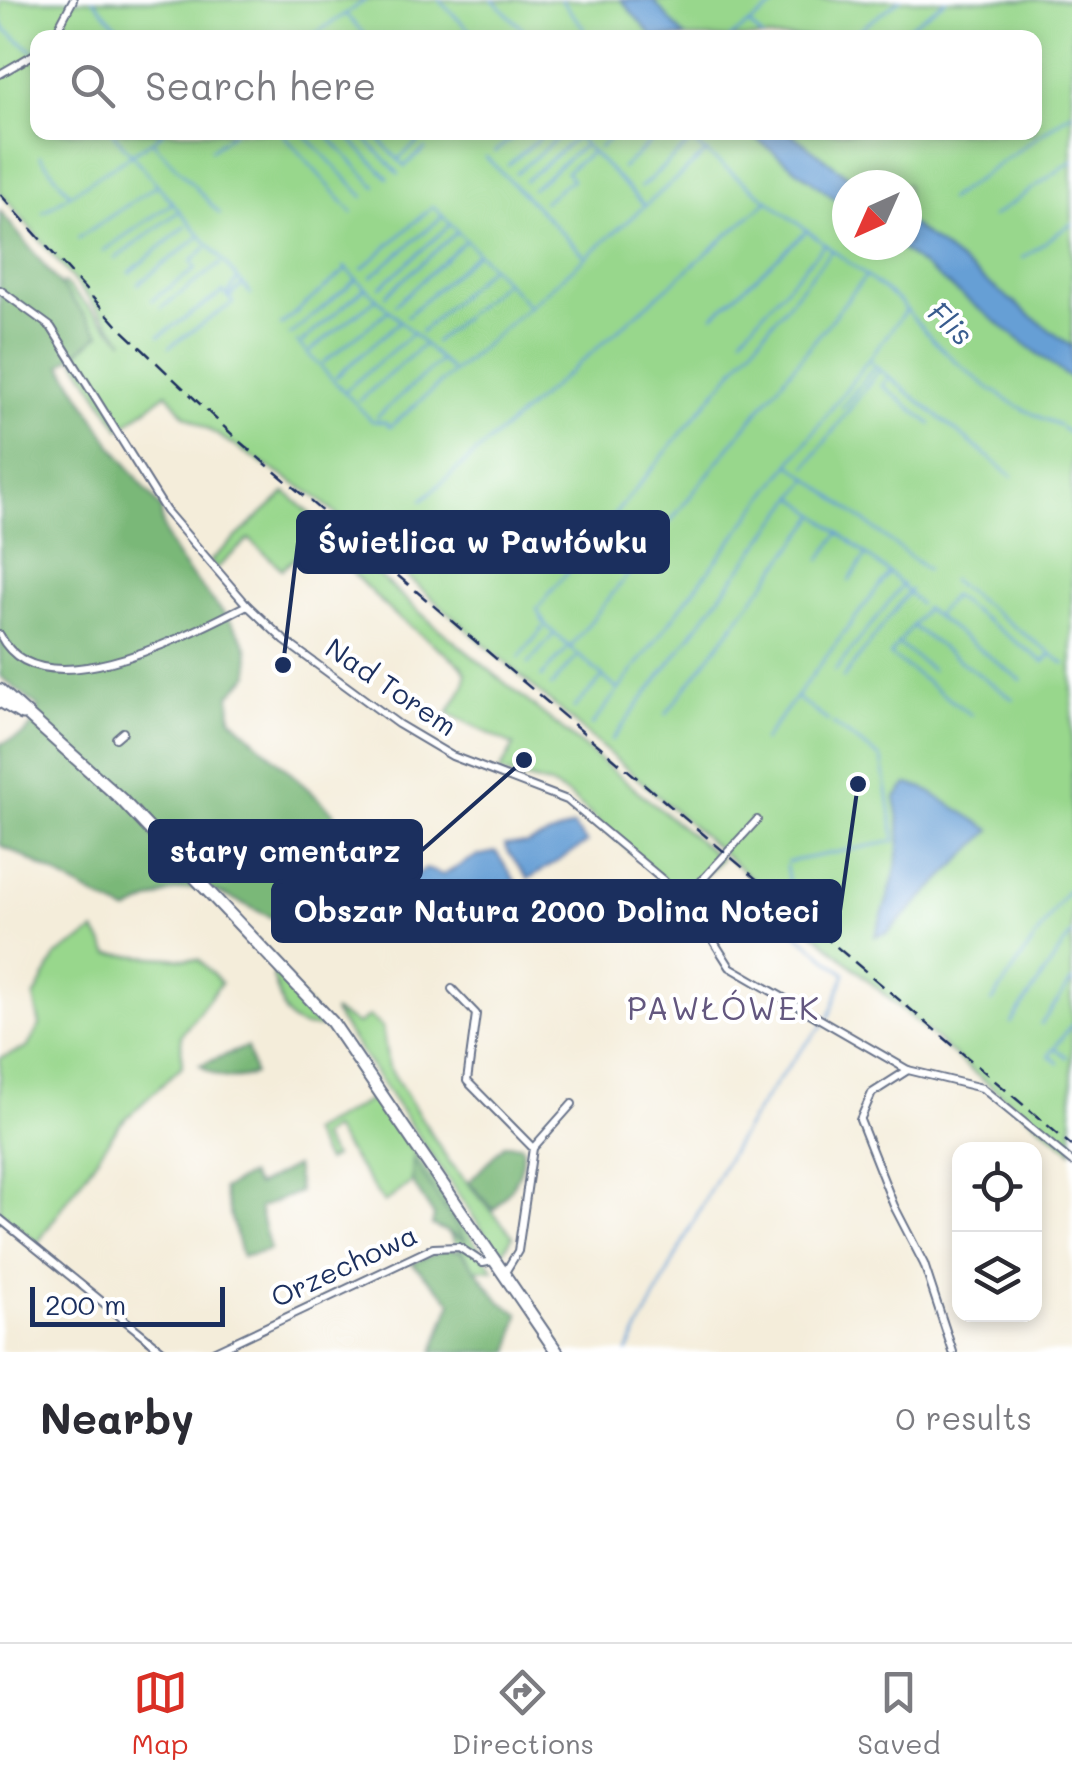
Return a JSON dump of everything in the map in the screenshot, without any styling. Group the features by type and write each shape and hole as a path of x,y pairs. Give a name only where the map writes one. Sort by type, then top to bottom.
{"highway":[{"path":"0,690 122,799 332,1022 556,1352"},
{"path":"0,701 29,717"}],"street":[{"path":"57,30 73,0"},
{"path":"0,74 30,57"},
{"name":"Nad Torem","path":"0,290 51,328 153,494 246,605 285,641 398,724 468,762 567,800 663,880 730,967 908,1070 982,1088 1072,1162"},
{"path":"0,635 15,655 32,664 117,663 246,605"},
{"path":"682,902 757,820"},
{"path":"452,990 476,1014 467,1081 533,1148"},
{"path":"908,1070 872,1093 860,1120 894,1206 924,1264 953,1352"},
{"path":"504,1274 518,1251 533,1148 572,1104"},
{"path":"0,1219 164,1352"},
{"name":"Orzechowa","path":"213,1352 433,1248 459,1247 483,1263 494,1260"}],"green space":[{"path":"0,0 1072,0 1072,1151 973,1072 315,496 185,415 167,393 120,429 73,356 100,334 58,287 64,283 124,341 0,192"},
{"path":"0,211 100,334 62,365 110,443 161,509 171,546 182,563 247,646 250,674 230,695 231,718 332,811 370,866 335,898 337,926 317,930 297,927 200,889 159,896 127,912 0,845 0,744 26,732 38,707 0,676"},
{"path":"286,492 433,624 721,859 682,898 570,796 550,785 499,772 514,746 448,713 465,684 466,673 461,665 390,611 330,550 312,553 306,549 282,569 249,539 216,569 210,561"},
{"path":"95,931 109,954 199,960 221,983 181,1035 182,1066 120,1124 37,1244 0,1213 0,1058 27,1048 40,1025 34,998 56,956"},
{"path":"276,969 325,1026 293,1022 273,977"},
{"path":"333,1011 358,1024 369,1016 382,1027 388,1066 448,1160 513,1236 500,1256"},
{"path":"247,1047 254,1074 226,1078 200,1065"},
{"path":"376,1097 494,1270 475,1269 412,1182 384,1203 332,1129 320,1137 333,1157 326,1161 310,1132"},
{"path":"505,1144 522,1145 522,1164 516,1180 494,1210 469,1182"},
{"path":"413,1159 466,1241 432,1225 434,1216 412,1182"},
{"path":"295,1166 299,1192 259,1208 270,1250 242,1257 223,1189 249,1175 256,1186"},
{"path":"446,1249 461,1251 501,1302 519,1314 510,1352 433,1352 452,1302 412,1263"}],"water":[{"path":"621,0 653,0 679,30 647,30"},
{"path":"758,140 799,140 840,170 832,170 832,197"},
{"path":"922,232 1072,347 1072,380 916,260 922,260"},
{"path":"907,784 923,788 991,830 887,933 875,936 899,852 895,799"},
{"path":"573,826 587,843 528,879 506,849 505,845 527,844"},
{"path":"496,852 520,888 487,917 458,933 448,935 401,889 403,882 426,869 443,875 477,856"}],"waterway":[{"path":"93,0 121,30"},
{"path":"321,30 366,0"},
{"path":"439,0 469,30"},
{"path":"493,0 523,29"},
{"name":"Flis","path":"561,0 584,28"},
{"path":"741,30 783,0"},
{"path":"859,30 900,0"},
{"path":"905,30 946,0"},
{"path":"345,14 360,30"},
{"path":"0,17 4,29 30,49"},
{"path":"750,25 755,30"},
{"path":"1042,133 1072,112"},
{"path":"119,140 251,294"},
{"path":"211,150 224,140"},
{"path":"288,140 353,213"},
{"path":"310,140 364,197"},
{"path":"332,140 376,187"},
{"path":"351,140 388,178"},
{"path":"367,140 399,174"},
{"path":"380,140 405,167"},
{"path":"495,152 509,140"},
{"path":"508,165 538,140"},
{"path":"516,173 555,140"},
{"path":"525,181 573,140"},
{"path":"580,140 645,206"},
{"path":"599,148 608,140"},
{"path":"622,168 653,140"},
{"name":"Flis","path":"689,140 900,302 932,339 971,374 1014,404 1059,425"},
{"path":"948,200 1033,140"},
{"path":"43,212 152,141 220,214"},
{"path":"398,159 419,142"},
{"path":"640,188 691,142"},
{"path":"532,189 584,145"},
{"path":"406,165 425,149"},
{"path":"543,202 572,179 566,172 591,152"},
{"path":"297,342 372,421 385,422 390,427 707,152"},
{"path":"40,156 70,194"},
{"path":"486,157 584,255"},
{"path":"992,217 1072,161"},
{"path":"78,238 156,186"},
{"path":"422,500 768,200"},
{"path":"103,251 171,204"},
{"path":"362,269 433,206 529,306"},
{"path":"115,259 178,212"},
{"path":"371,277 442,217"},
{"path":"1023,258 1072,223"},
{"path":"380,287 450,225"},
{"path":"129,273 186,226"},
{"path":"713,316 808,230"},
{"path":"386,295 456,233"},
{"path":"138,284 199,237"},
{"path":"395,305 464,242"},
{"path":"742,336 824,245"},
{"path":"152,300 196,269 191,262 206,248"},
{"path":"618,690 545,625 537,609 832,250"},
{"path":"407,316 476,254"},
{"path":"161,308 220,264"},
{"path":"344,267 451,370"},
{"path":"421,332 489,268"},
{"path":"281,325 347,269"},
{"path":"571,646 865,277"},
{"path":"290,335 357,279"},
{"path":"228,295 237,280"},
{"path":"435,342 505,281"},
{"path":"169,347 233,303 229,298 243,284"},
{"path":"302,342 365,288"},
{"path":"159,336 223,292 229,298"},
{"path":"310,351 376,299"},
{"path":"592,725 906,310"},
{"path":"323,363 388,311"},
{"path":"336,377 399,322"},
{"path":"346,390 413,333"},
{"path":"359,401 422,346"},
{"path":"377,417 440,361"},
{"path":"869,361 1012,476"},
{"path":"842,408 875,366"},
{"path":"807,466 878,371"},
{"path":"889,377 882,385 931,424"},
{"name":"Flis","path":"1062,428 1072,436"},
{"path":"612,740 809,478 790,464"},
{"path":"810,479 927,570"},
{"path":"763,741 889,573 795,497"},
{"path":"666,714 816,516"},
{"path":"820,560 839,533"},
{"path":"849,581 865,557"},
{"path":"890,573 919,604"},
{"path":"951,580 1065,664"},
{"path":"835,671 903,584"},
{"path":"843,678 910,590"},
{"path":"924,608 935,616 952,596 1044,662 1051,654"},
{"path":"925,609 890,655 971,715"},
{"path":"935,616 1021,680"},
{"path":"913,627 1013,699"},
{"path":"519,658 543,628"},
{"path":"528,664 553,635"},
{"path":"898,644 932,670"},
{"path":"541,677 567,649"},
{"path":"551,686 577,657"},
{"path":"574,708 603,677"},
{"path":"797,698 828,721"},
{"path":"787,862 895,841 882,759 833,724"},
{"path":"785,897 790,890 786,866"},
{"path":"992,1002 1072,884"},
{"path":"777,907 772,912 845,974 829,1017"},
{"path":"1011,1023 1072,933"},
{"path":"1041,1024 1072,981"},
{"path":"1058,1063 1049,1055 1072,1024"},
{"path":"627,1352 737,1142 762,1102 823,1025"},
{"path":"1056,1049 1067,1057"}],"railway":[{"path":"0,194 118,326 240,442 1072,1146"}],"place":[{"name":"Świetlica w Pawłówku","path":"283,665"},
{"name":"stary cmentarz","path":"524,760"},
{"name":"Obszar Natura 2000 Dolina Noteci","path":"858,784"}],"district":[{"name":"PAWŁÓWEK","path":"724,1009"}]}
